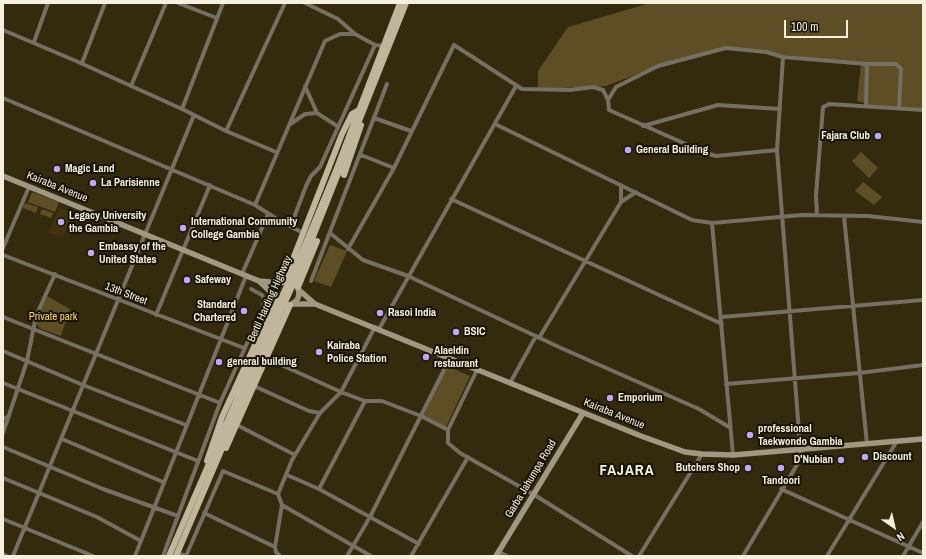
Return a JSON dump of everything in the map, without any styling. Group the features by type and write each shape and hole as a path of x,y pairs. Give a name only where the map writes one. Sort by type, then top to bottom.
{"main road":[{"name":"Bertil Harding Highway","path":"177,554 216,453 357,121 383,46 400,3"},
{"name":"Bertil Harding Highway","path":"360,111 406,3"},
{"path":"282,282 342,134 352,114 360,111 358,138 298,289"},
{"path":"276,298 222,417 209,453 211,466 221,458 291,304"},
{"name":"Bertil Harding Highway","path":"169,556 211,466"}],"street":[{"path":"34,42 48,3"},
{"path":"82,63 105,3"},
{"path":"131,86 166,3"},
{"path":"178,3 217,18"},
{"path":"182,109 223,3"},
{"path":"226,131 285,3"},
{"path":"305,3 338,19 355,34 375,45 383,46"},
{"path":"3,30 82,63 226,131 276,152"},
{"path":"255,205 276,152 325,41 340,34 355,34"},
{"path":"295,228 295,215 306,186 311,176 320,167 337,126 375,45"},
{"path":"348,249 394,168 454,45 498,72 516,86 527,90 570,90 594,87 603,90 608,100 609,110 643,126 716,156 777,150"},
{"path":"608,100 616,87 658,66 726,48 766,52 784,57 867,64 896,64 900,67 899,108"},
{"path":"743,556 798,463 802,449 794,378 777,150 784,57"},
{"path":"866,106 867,64"},
{"path":"311,281 387,84"},
{"path":"305,86 317,113 337,126"},
{"path":"273,556 282,506 278,494 295,455 320,413 341,392 430,239 450,199 516,86"},
{"path":"3,98 255,205 268,214 303,233"},
{"path":"817,215 816,195 823,108 829,104 923,110"},
{"path":"643,126 718,105 780,109"},
{"path":"288,126 305,114 317,113"},
{"path":"15,555 194,115"},
{"path":"374,118 411,131"},
{"path":"495,124 692,220 712,223 817,215 868,216 923,222"},
{"path":"360,155 394,168"},
{"name":"Kairaba Avenue","path":"3,176 259,281"},
{"path":"156,315 210,185"},
{"path":"621,185 621,202"},
{"path":"3,248 29,187"},
{"path":"510,383 621,202 636,192"},
{"path":"450,199 722,324"},
{"path":"135,556 268,214"},
{"path":"844,216 866,444"},
{"path":"712,223 722,317 729,427 733,455"},
{"path":"330,233 363,260 408,276 537,337 698,409 729,427"},
{"name":"13th Street","path":"3,255 244,348"},
{"path":"3,433 16,389 27,361 32,329 36,316 55,274"},
{"path":"259,281 292,282 315,304"},
{"path":"259,281 282,304 315,304"},
{"path":"276,298 276,289 282,282"},
{"path":"162,556 220,403 265,303 262,295 251,289"},
{"path":"291,304 298,298 298,289"},
{"path":"722,317 923,300"},
{"name":"Kairaba Avenue","path":"315,304 670,448 702,454 733,455 923,439"},
{"path":"3,317 220,403"},
{"path":"3,352 186,425"},
{"path":"266,358 341,392 365,401 382,401 421,416 448,430"},
{"path":"347,556 370,517 450,358"},
{"path":"726,384 860,373 923,366"},
{"path":"477,370 448,430 448,443 468,457 533,494 632,556"},
{"path":"3,383 198,461"},
{"path":"254,386 309,411 320,413"},
{"path":"318,489 365,401"},
{"name":"Garba Jahumpa Road","path":"498,554 583,413"},
{"path":"3,419 9,416"},
{"path":"237,425 295,455"},
{"path":"62,439 163,482"},
{"path":"827,556 897,441"},
{"path":"3,447 153,508 178,516"},
{"path":"639,556 702,454"},
{"path":"411,556 468,457"},
{"path":"177,554 186,556 223,471 278,494"},
{"path":"287,475 318,489 419,544"},
{"path":"3,478 97,517 141,541"},
{"path":"781,490 923,553"},
{"path":"282,506 371,556"},
{"path":"204,513 275,549 280,556"},
{"path":"3,519 93,556"},
{"path":"903,556 923,522"},
{"path":"3,554 7,556"},
{"path":"498,554 507,556"}],"shaded area":[{"name":"Legacy University the Gambia","path":"59,207 73,213 63,238 49,233"}],"green space":[{"path":"650,3 923,3 923,110 866,106 865,103 857,101 861,64 726,48 658,66 606,86 538,89 538,71 568,27"},
{"path":"861,152 878,168 869,178 852,161"},
{"path":"863,182 882,197 874,205 855,191"},
{"path":"32,192 59,202 55,212 28,202"},
{"path":"25,203 38,207 36,213 23,208"},
{"path":"42,209 53,213 51,218 40,214"},
{"path":"330,245 347,251 331,287 314,281"},
{"name":"Private park","path":"47,296 70,309 61,336 41,329 36,324 37,317"},
{"path":"447,366 470,376 446,427 423,417"}],"place":[{"name":"Fajara Club","path":"878,136"},
{"name":"General Building","path":"628,150"},
{"name":"Magic Land","path":"57,169"},
{"name":"La Parisienne","path":"93,183"},
{"name":"Legacy University the Gambia","path":"61,222"},
{"name":"International Community College Gambia","path":"183,228"},
{"name":"Embassy of the United States","path":"91,253"},
{"name":"Safeway","path":"187,280"},
{"name":"Standard Chartered","path":"244,311"},
{"name":"Rasoi India","path":"380,313"},
{"name":"BSIC","path":"456,332"},
{"name":"Kairaba Police Station","path":"319,352"},
{"name":"Alaeldin restaurant","path":"426,357"},
{"name":"general building","path":"219,362"},
{"name":"Emporium","path":"610,398"},
{"name":"professional Taekwondo Gambia","path":"750,435"},
{"name":"Discount","path":"865,457"},
{"name":"D'Nubian","path":"841,460"},
{"name":"Butchers Shop","path":"748,468"},
{"name":"Tandoori","path":"781,468"}],"district":[{"name":"FAJARA","path":"627,471"}]}
